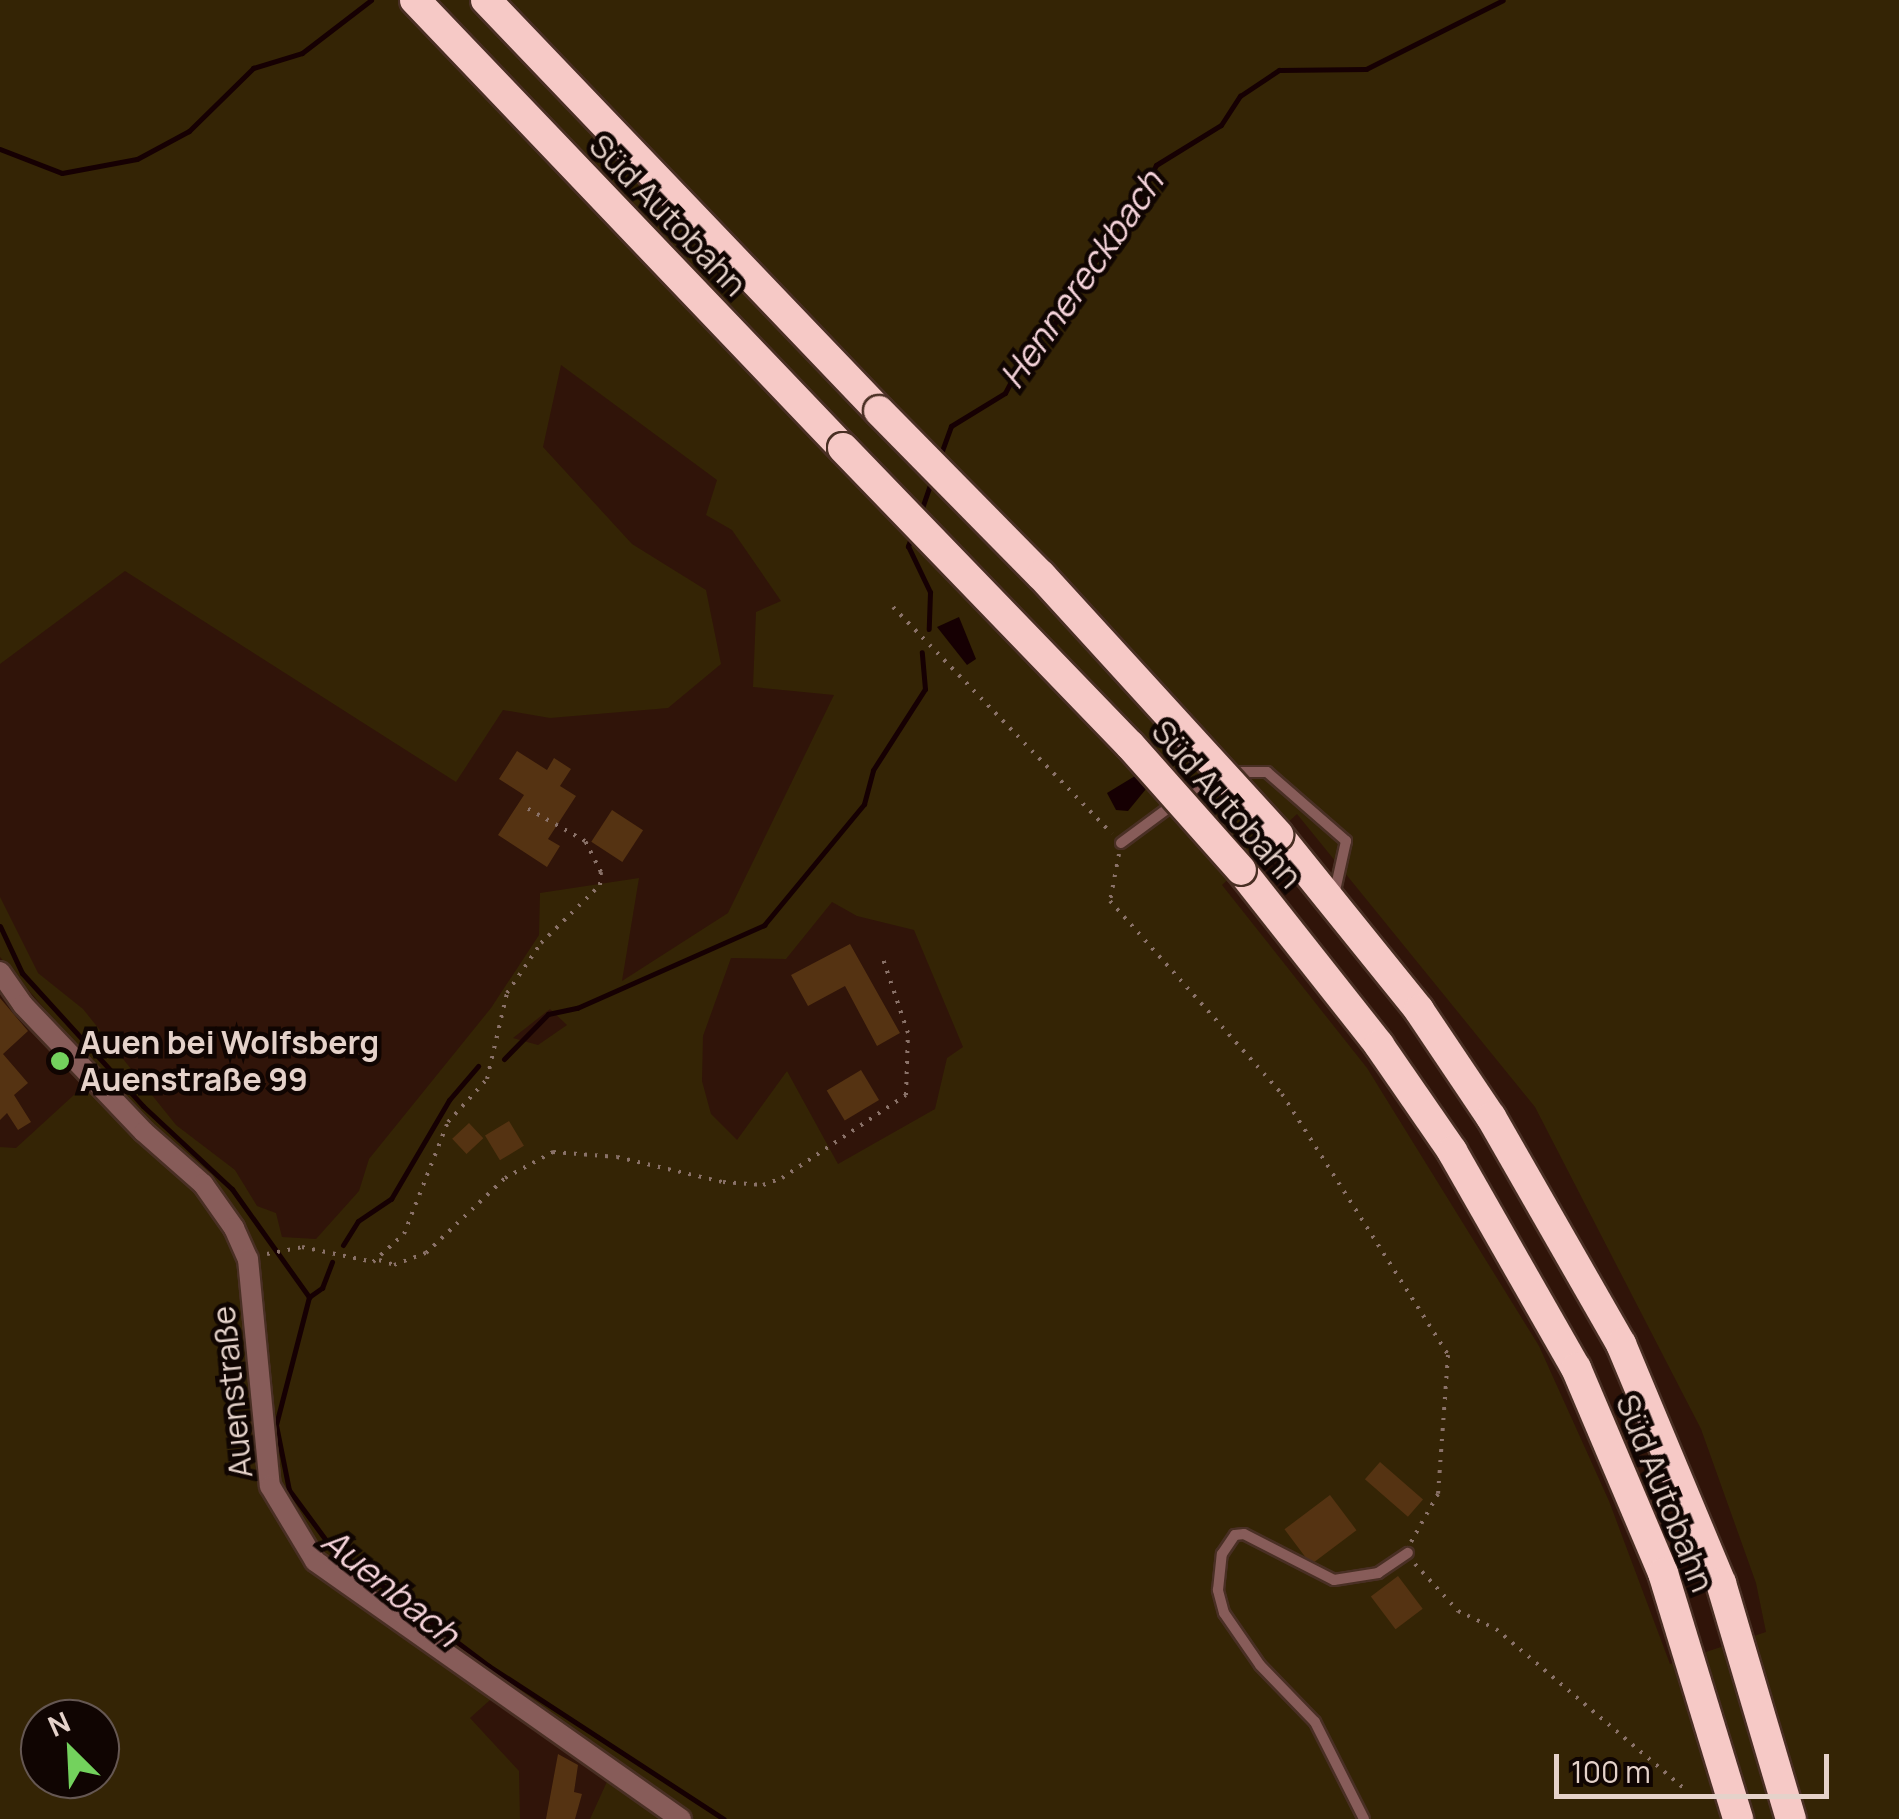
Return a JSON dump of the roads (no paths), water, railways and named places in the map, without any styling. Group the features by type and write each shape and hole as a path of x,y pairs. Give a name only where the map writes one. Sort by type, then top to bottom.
{"highway":[{"name":"Süd Autobahn","path":"415,0 1130,745 1241,870 1379,1045 1518,1260 1626,1480 1692,1660 1738,1819"},
{"name":"Süd Autobahn","path":"491,6 1040,575 1278,835 1418,1010 1558,1227 1675,1466 1749,1669 1790,1819"}],"street":[{"name":"Auenstraße","path":"0,972 23,1005 144,1132 203,1184 234,1228 248,1259 270,1486 315,1561 681,1819"}],"lane":[{"path":"1121,843 1198,786 1234,772 1267,772 1346,840 1333,901"},
{"path":"1364,1819 1315,1722 1260,1665 1224,1613 1218,1590 1222,1554 1235,1534 1244,1534 1334,1580 1378,1573 1408,1553"}],"waterway":[{"path":"0,149 62,173 137,159 189,131 253,68 302,53 371,0"},
{"name":"Hennereckbach","path":"939,459 951,426 1005,393 1034,337 1053,327 1075,283 1125,228 1156,165 1221,125 1240,96 1279,70 1366,69 1503,0"},
{"name":"Hennereckbach","path":"921,511 932,479"},
{"name":"Hennereckbach","path":"912,535 908,546 930,592 929,629"},
{"name":"Hennereckbach","path":"504,1059 548,1014 577,1008 764,925 864,804 873,770 925,689 922,652"},
{"name":"Auenbach","path":"0,926 22,973 143,1106 232,1189 309,1297 276,1425 289,1490 331,1547 489,1666 724,1819"},
{"name":"Hennereckbach","path":"343,1245 358,1221 391,1199 449,1100 478,1066"},
{"name":"Hennereckbach","path":"309,1297 322,1288 332,1262"}],"place":[{"name":"Auen bei Wolfsberg Auenstraße 99","path":"60,1061"}]}
